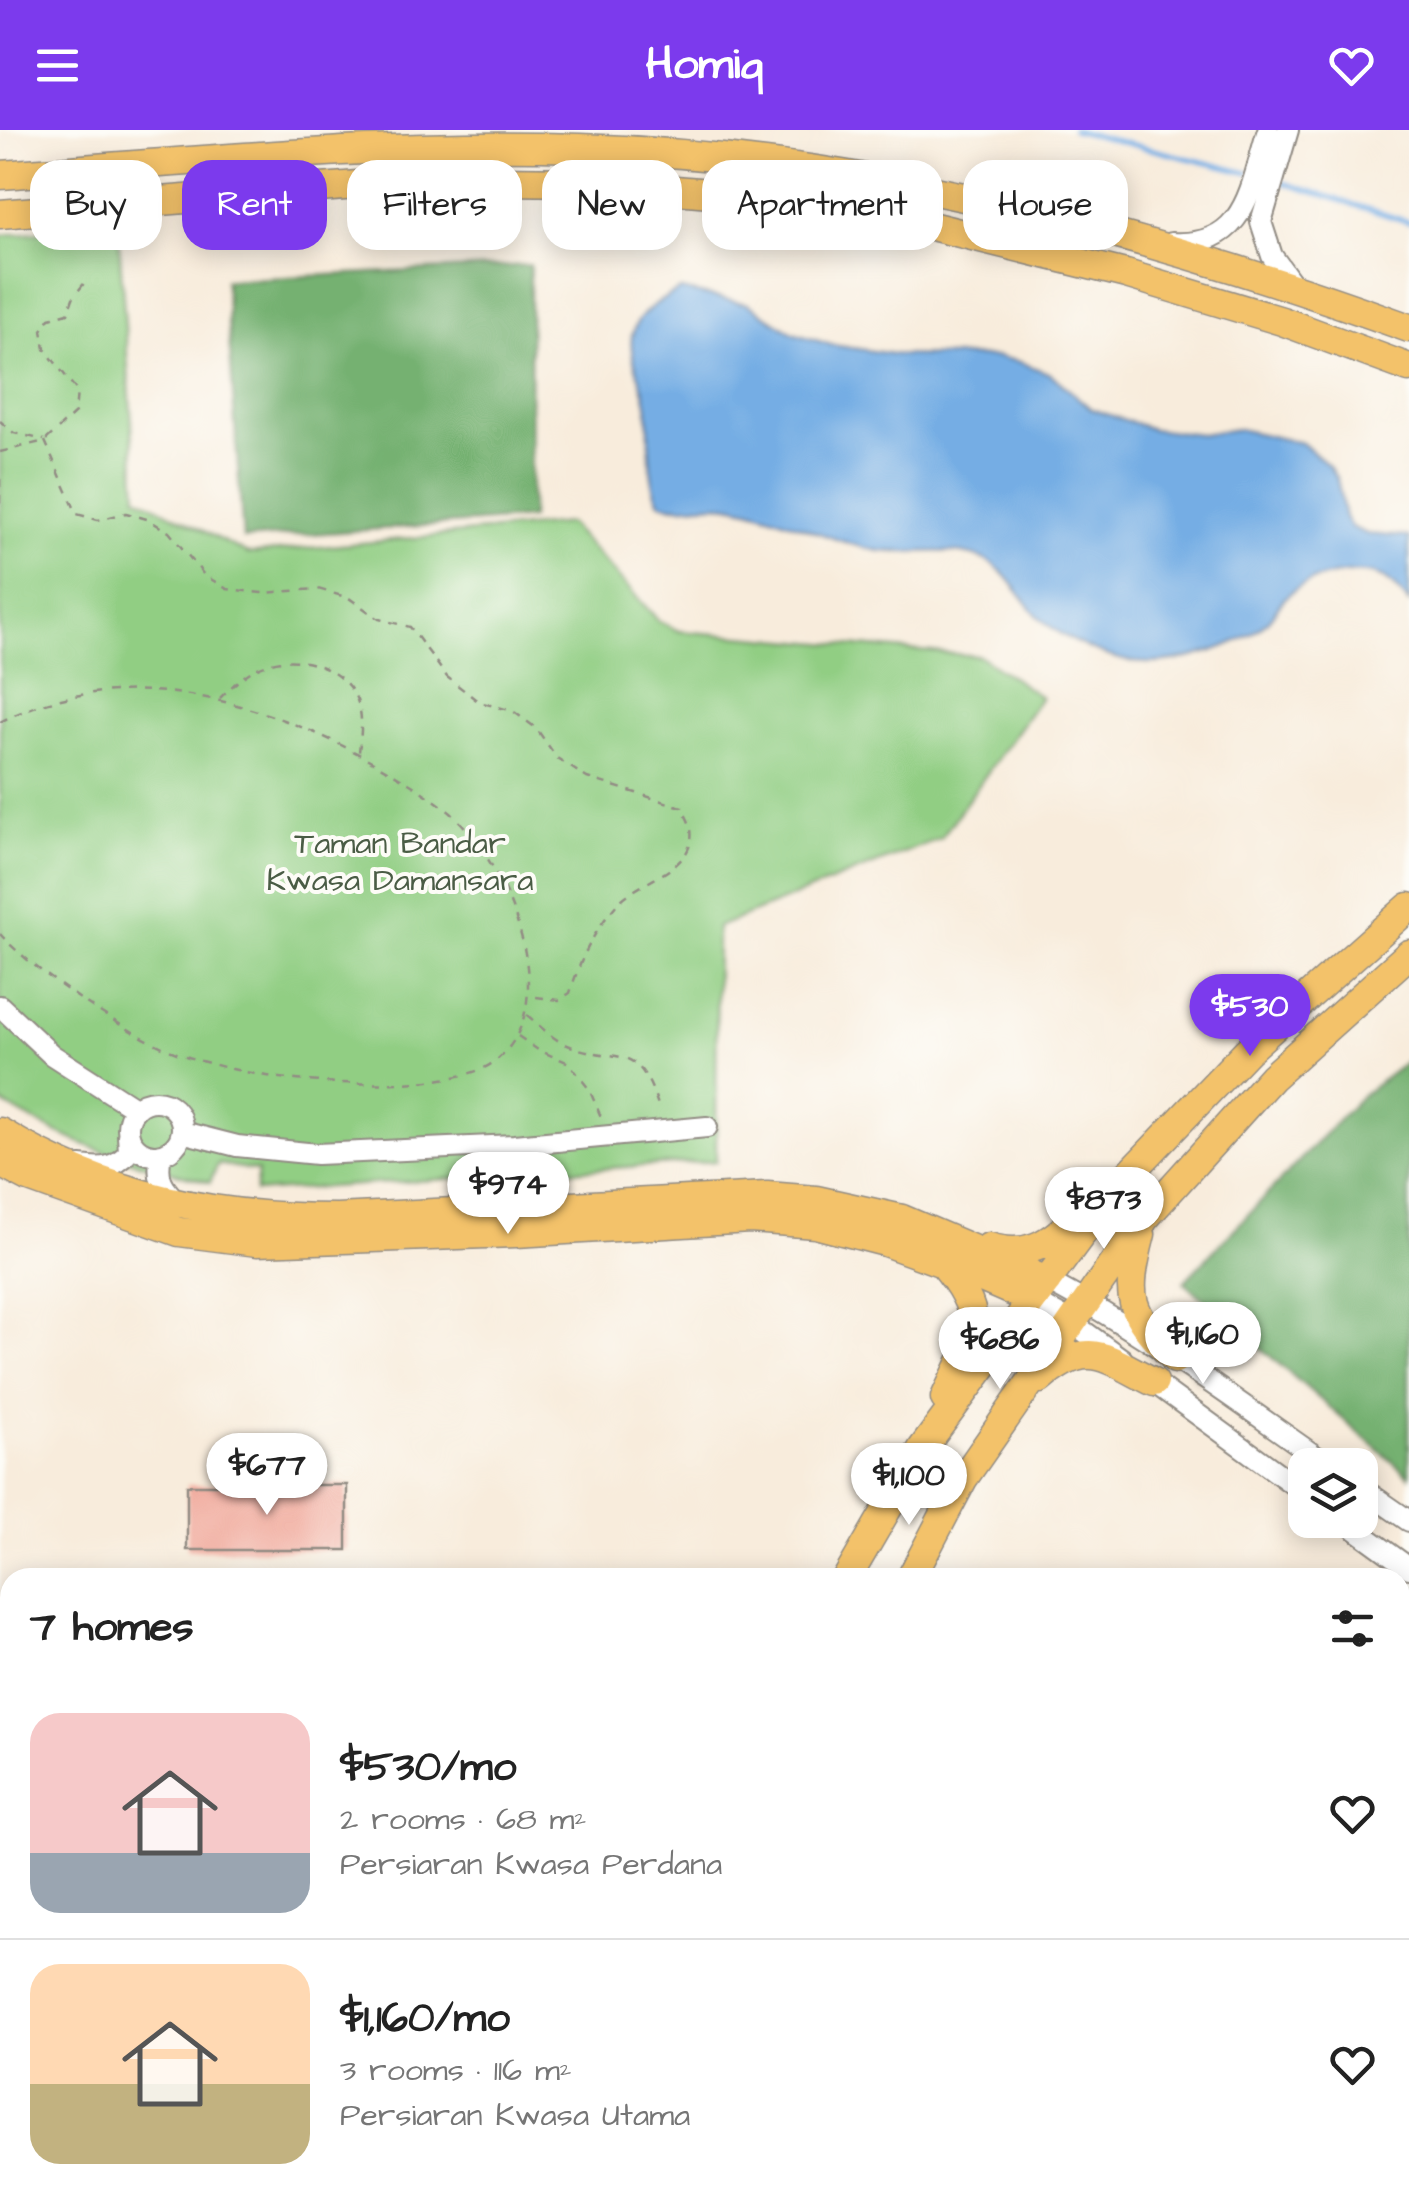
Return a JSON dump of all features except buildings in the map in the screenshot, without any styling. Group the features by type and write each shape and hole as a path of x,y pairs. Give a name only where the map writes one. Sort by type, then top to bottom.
{"main road":[{"path":"0,175 418,146 582,148 714,157 933,191 1134,240 1294,286 1409,328"},
{"path":"0,214 419,180 580,182 711,193 927,224 1126,274 1282,321 1409,368"},
{"path":"853,1568 922,1450 1115,1189 1247,1051 1409,907"},
{"path":"916,1568 963,1479 1145,1218 1272,1076 1409,954"},
{"path":"0,1132 111,1185 180,1206 271,1218 767,1196 816,1200 902,1219 1010,1253 1042,1246 1115,1189"},
{"path":"0,1162 29,1178 179,1232 257,1242 516,1234 750,1219 815,1224 1040,1290"},
{"path":"1145,1218 1134,1263 1134,1311 1142,1325 1175,1358"},
{"path":"902,1219 1040,1290"},
{"path":"922,1450 972,1339 975,1319 961,1286 942,1262"},
{"path":"1014,1402 1062,1360 1077,1356 1101,1356 1154,1382"}],"street":[{"path":"1268,130 1251,218 1294,286"},
{"path":"1134,240 1194,244 1251,218 1288,130"},
{"path":"0,1006 52,1055 136,1109"},
{"path":"54,1160 102,1168 118,1165 129,1152 128,1135 130,1117 150,1102 167,1104 178,1116 182,1132 173,1148 161,1154 138,1150 128,1135"},
{"path":"182,1132 237,1146 317,1154 514,1145 707,1127"},
{"path":"161,1154 157,1171 162,1187 180,1206"},
{"path":"1040,1290 1175,1358 1304,1448"},
{"path":"1078,1311 1154,1382 1288,1480"},
{"path":"1378,1499 1409,1521"},
{"path":"1368,1538 1409,1568"}],"path":[{"path":"0,452 45,441 74,413 76,391 45,348 42,330 50,318 68,313 88,278"},
{"path":"0,421 14,433 45,441"},
{"path":"45,441 78,514 98,520 126,513 147,519 169,532 204,575 228,589 262,593 318,588 349,598 380,619 410,627 447,678 479,702 513,711 536,728 557,758 606,785 682,807 692,830 686,851 674,868 620,900 596,931 570,994 558,1000 527,996"},
{"path":"0,479 0,505"},
{"path":"219,699 237,680 265,664 317,664 342,678 357,698 362,723 359,754"},
{"path":"0,722 74,695 118,691 219,699 282,716 359,754 452,814 486,855 507,894 520,936 529,973 526,1014 517,1035 494,1062 464,1076 351,1085 240,1070 178,1054 114,1020 57,983 0,934"},
{"path":"526,1014 561,1042 591,1053 624,1055 641,1069 654,1093 666,1131"},
{"path":"517,1035 538,1050 569,1063 589,1089 609,1137"}],"green space":[{"name":"Taman Bandar Kwasa Damansara","path":"30,233 30,250 120,250 137,496 248,554 568,523 659,621 679,631 980,656 1041,697 941,838 717,927 716,1161 255,1192 258,1171 218,1164 210,1182 181,1175 77,1141 0,1102 0,235"},
{"path":"530,265 531,518 243,539 225,280"},
{"path":"1409,1060 1409,1476 1184,1282 1361,1096"}],"water":[{"path":"681,290 748,304 793,333 832,345 900,355 998,357 1020,362 1051,374 1091,409 1152,429 1201,434 1238,429 1302,443 1328,465 1337,479 1351,527 1367,534 1409,537 1409,603 1381,577 1358,573 1332,575 1297,589 1263,625 1224,647 1178,660 1135,662 1105,655 1061,634 1038,616 1002,572 974,556 946,551 874,550 747,509 720,504 661,503 653,483 647,404 632,353 632,336 644,314"}],"waterway":[{"path":"1073,130 1248,173"},
{"path":"1278,181 1409,222"}]}
